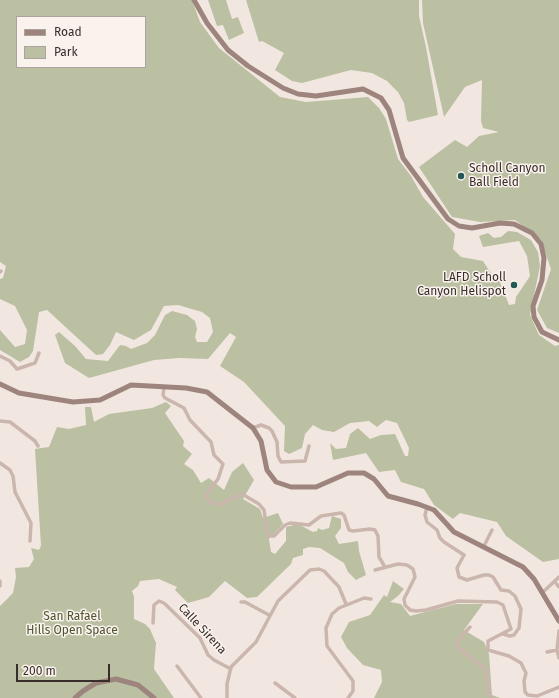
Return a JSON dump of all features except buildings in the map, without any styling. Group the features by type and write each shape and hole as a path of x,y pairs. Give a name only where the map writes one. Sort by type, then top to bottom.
{"main road":[{"path":"194,0 207,23 228,50 248,66 283,88 298,94 316,96 362,89 381,98 389,110 403,158 448,219 465,227 500,223 514,224 532,232 541,244 544,258 542,280 533,306 534,317 542,332 559,340"},
{"path":"0,384 18,393 73,402 100,400 131,386 164,387 208,392 253,428 261,441 267,470 276,482 284,486 316,487 348,473 364,473 374,479 388,496 434,510 454,532 523,567 534,579 559,621"},
{"path":"75,698 96,683 116,679 133,683 154,698"}],"street":[{"path":"0,356 10,361 17,368 35,363 39,353"},
{"path":"164,387 163,395 184,408 190,420 211,442 214,455 223,464 218,479 206,496 209,501 219,505 242,494 259,504 264,510 267,532 269,536 274,536 290,523 309,525 321,516 341,513 344,515 349,530 375,530 378,536 378,557 385,567"},
{"path":"0,421 10,422 35,441 38,446"},
{"path":"253,428 261,425 272,431 278,442 278,456 281,462 305,461 309,446"},
{"path":"0,463 10,470 13,476 16,492 31,523 30,540"},
{"path":"427,507 425,515 427,522 437,530 440,538 444,542 464,555 457,568 459,577 467,580 489,575 493,577 501,590 509,591 515,596 521,609 519,628 514,635 510,636 504,634"},
{"path":"484,546 492,530"},
{"path":"375,570 398,564 407,565 413,569 415,577 404,599 405,605 410,610 426,610 458,601 497,602 503,605 511,630 488,641 488,650 520,661 526,673 524,682 525,692 536,696 559,687"},
{"path":"227,698 227,684 231,669 235,662 256,642 278,601 302,576 313,569 324,571 339,587 346,604"},
{"path":"542,593 559,577"},
{"path":"0,581 0,586"},
{"path":"555,582 559,587"},
{"path":"348,698 352,690 353,681 330,653 326,640 326,628 332,614 346,604 364,598 371,599"},
{"name":"Calle Sirena","path":"153,622 154,605 159,602 164,603 200,638 208,655 231,669"},
{"path":"241,602 245,602 269,616"},
{"path":"470,627 457,642 456,647 486,669 488,692 492,698"},
{"path":"559,631 557,650 559,658"},
{"path":"547,652 557,650"},
{"path":"177,666 200,698"},
{"path":"275,683 295,698"}],"green space":[{"path":"0,0 192,0 200,22 219,48 280,97 306,102 368,97 379,108 386,119 398,159 411,176 423,197 455,234 453,249 461,257 483,261 490,272 498,277 509,305 515,304 516,297 530,276 527,256 519,241 483,247 479,236 488,233 494,238 501,237 508,231 517,232 531,240 538,252 540,266 530,315 539,335 555,346 559,345 559,559 543,562 506,536 497,522 460,513 453,519 434,505 424,489 401,482 395,470 379,472 366,453 333,460 330,443 336,449 346,448 350,434 358,428 370,439 381,435 395,434 405,456 408,456 409,448 397,423 386,420 377,427 369,421 350,423 334,432 322,430 313,425 305,434 302,448 289,454 284,451 285,426 244,382 220,366 236,337 230,333 208,359 179,358 154,360 89,378 65,363 55,335 59,332 75,346 86,359 108,361 120,345 131,349 147,343 155,335 165,315 172,311 187,315 195,321 197,329 195,337 197,342 207,342 213,332 210,318 202,312 178,305 164,306 151,330 134,340 116,332 110,345 103,354 96,355 47,310 39,312 33,351 29,357 20,362 0,350 0,330 15,347 25,344 27,330 15,306 0,299 0,279 3,278 6,266 0,262"},
{"path":"208,0 226,0 232,19 238,17 244,33 229,40 223,25 217,26"},
{"path":"246,0 419,0 419,16 438,115 409,122 407,120 404,103 398,92 387,81 372,73 351,70 302,83 292,81 275,70 284,53 262,41 259,42"},
{"path":"422,0 559,0 559,333 547,328 537,310 551,269 541,240 515,220 480,222 452,217 419,167 455,140 467,147 479,136 499,132 483,128 481,121 482,80 465,87 444,117 423,23"},
{"name":"San Rafael Hills Open Space","path":"166,402 171,406 165,413 184,441 183,446 192,454 184,464 193,470 201,483 209,478 224,490 232,472 243,463 254,480 243,499 260,509 263,518 278,513 283,524 269,539 271,552 275,554 286,541 286,527 298,524 313,532 317,531 318,528 322,530 329,528 332,516 341,519 341,528 335,536 339,544 358,541 359,551 366,575 356,580 348,572 344,563 320,548 309,547 303,549 303,555 293,558 291,564 257,597 247,598 225,581 209,597 188,603 175,590 177,587 159,579 140,581 138,586 132,591 134,597 134,619 145,624 150,629 156,643 154,669 174,698 0,698 0,606 13,593 16,577 15,568 29,567 34,559 31,548 39,550 41,546 35,449 49,447 57,427 69,429 86,425 85,407 91,407 94,422 109,414 152,408"},
{"path":"393,581 404,589 390,602 401,604 410,616 456,604 483,604 464,630 484,642 489,654 492,695 500,698 374,698 382,682 381,670 363,665 347,648 341,637 349,622 370,615 384,595 387,597"}],"place":[{"name":"Scholl Canyon Ball Field","path":"461,176"},
{"name":"LAFD Scholl Canyon Helispot","path":"514,285"}]}
